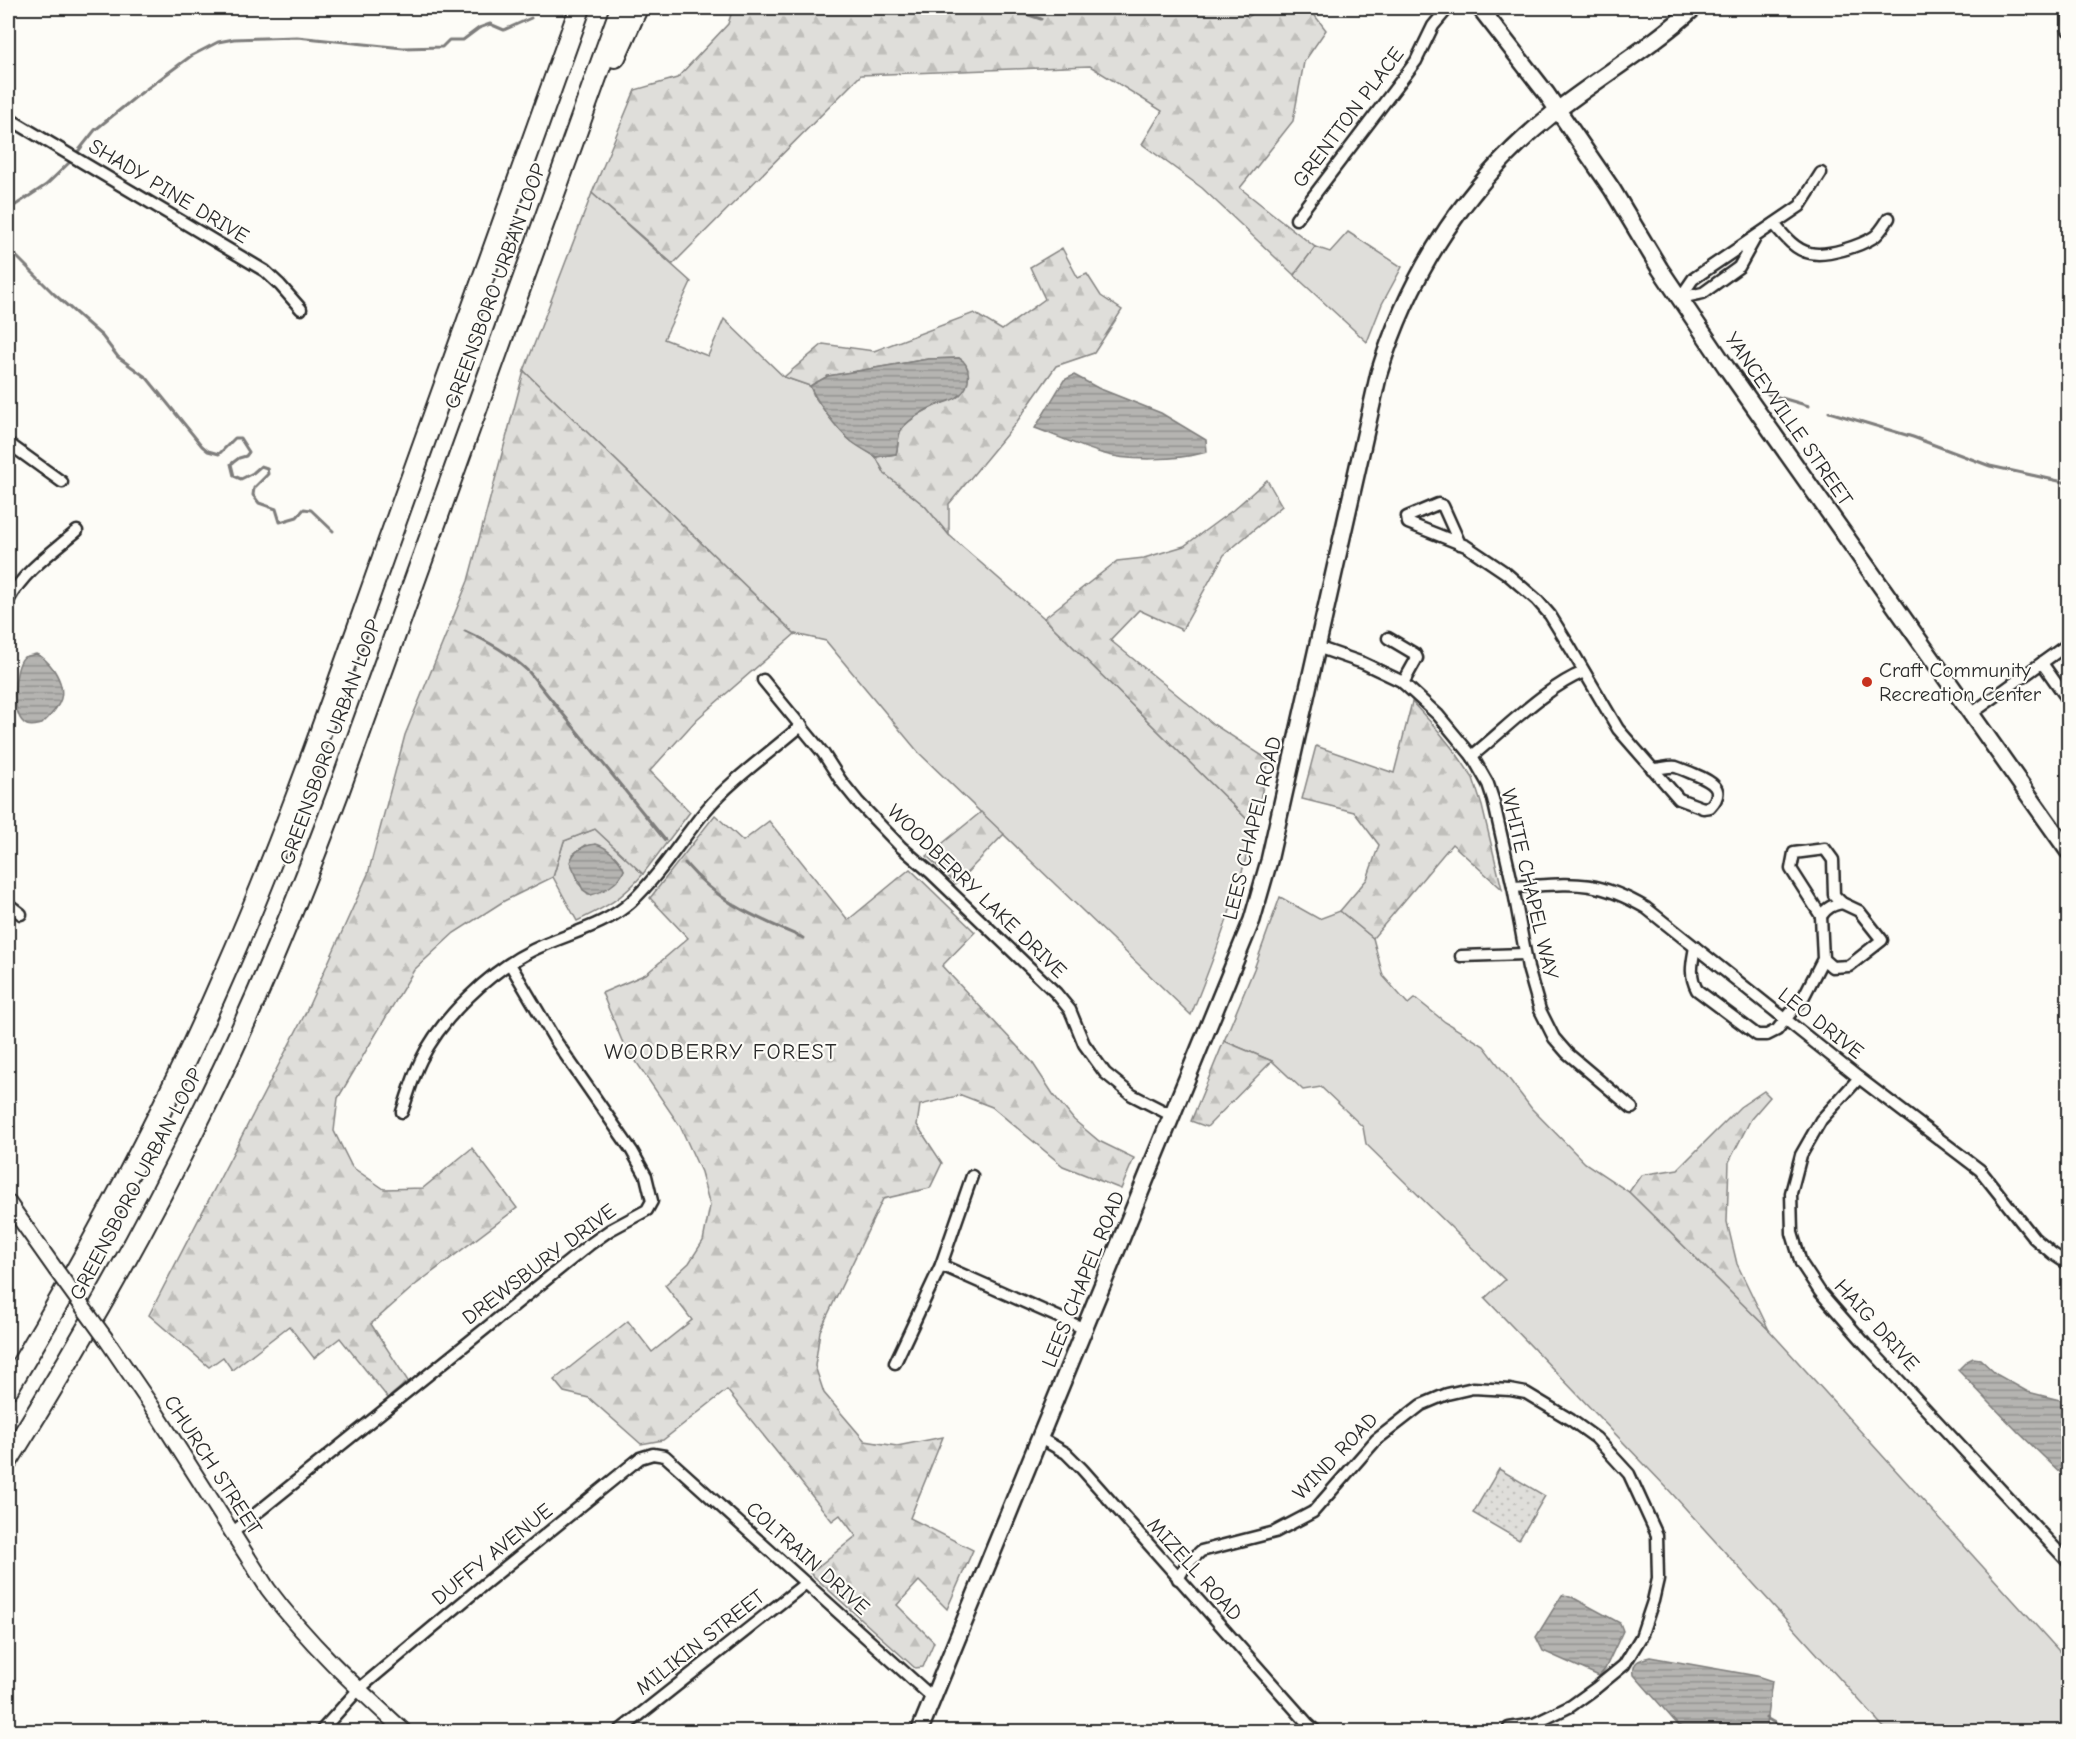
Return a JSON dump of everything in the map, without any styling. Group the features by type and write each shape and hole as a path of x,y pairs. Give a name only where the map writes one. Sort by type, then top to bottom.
{"highway":[{"name":"GREENSBORO URBAN LOOP","path":"8,1388 76,1273 136,1160 197,1036 252,909 306,769 580,8"},
{"name":"GREENSBORO URBAN LOOP","path":"8,1460 103,1302 165,1188 202,1115 260,988 338,794 621,8"},
{"path":"550,202 637,8"},
{"path":"8,1468 31,1423"}],"main road":[{"name":"YANCEYVILLE STREET","path":"1480,8 1557,110 1612,189 1645,246 1680,298 2068,851"},
{"name":"LEES CHAPEL ROAD","path":"919,1731 1086,1329 1263,889 1378,373 1405,302 1425,262 1464,203 1512,150 1557,110 1671,28 1694,8"}],"street":[{"name":"GRENTTON PLACE","path":"1296,219 1416,61 1433,26 1448,8"},
{"path":"2068,14 2068,30"},
{"name":"SHADY PINE DRIVE","path":"8,118 265,271 301,309"},
{"path":"1680,298 1693,279 1800,206 1821,173"},
{"path":"1774,224 1792,244 1810,253 1827,254 1876,236 1889,218"},
{"path":"1680,298 1703,293 1739,267 1755,238"},
{"path":"1716,264 1726,277"},
{"path":"8,443 62,482"},
{"path":"1460,544 1443,506 1438,504 1407,517 1408,523 1460,544 1506,573 1537,600 1550,615 1618,729 1653,770 1679,799 1703,808 1710,807 1715,802 1717,791 1714,784 1708,780 1676,767 1653,770"},
{"path":"8,601 30,570 77,531"},
{"path":"1388,638 1415,654 1417,658 1403,683"},
{"path":"1971,714 2068,644"},
{"name":"WHITE CHAPEL WAY","path":"1317,647 1363,663 1403,683 1438,716 1472,756 1494,799 1525,954 1540,1010 1554,1038 1567,1053 1632,1108"},
{"path":"2042,663 2068,699"},
{"path":"1472,756 1552,689 1584,672"},
{"name":"WOODBERRY LAKE DRIVE","path":"763,680 802,725 858,802 901,847 1056,993 1070,1010 1084,1044 1106,1073 1132,1095 1173,1116"},
{"path":"402,1112 421,1060 449,1017 482,984 532,951 602,921 629,904 647,886 708,808 802,725"},
{"path":"1695,947 1691,972 1692,981 1697,990 1757,1035 1767,1035 1777,1030 1804,996 1823,959 1821,916 1791,869 1794,853 1825,849 1833,860 1834,895 1842,903 1859,911 1882,940 1849,966 1832,967 1823,959"},
{"name":"LEO DRIVE","path":"1513,887 1561,883 1598,887 1646,908 1859,1078 1980,1170 2034,1238 2068,1264"},
{"path":"1821,916 1825,910 1842,903"},
{"path":"8,904 21,914"},
{"path":"1461,956 1525,954"},
{"name":"DREWSBURY DRIVE","path":"232,1533 589,1245 610,1230 647,1210 652,1201 646,1176 632,1151 555,1040 510,964"},
{"name":"HAIG DRIVE","path":"1859,1078 1821,1120 1801,1155 1791,1193 1792,1233 1802,1263 1820,1292 1867,1346 2068,1562"},
{"path":"895,1363 941,1265 972,1176"},
{"name":"CHURCH STREET","path":"8,1202 155,1411 232,1533 286,1612 314,1645 405,1731"},
{"path":"941,1265 1086,1329"},
{"name":"WIND ROAD","path":"1178,1579 1186,1565 1201,1551 1275,1532 1313,1512 1376,1440 1421,1405 1447,1394 1473,1388 1526,1393 1596,1438 1629,1474 1657,1535 1658,1579 1641,1637 1624,1665 1596,1689 1571,1706 1534,1724 1509,1728 1507,1731"},
{"name":"MIZELL ROAD","path":"1040,1438 1066,1453 1082,1469 1308,1724 1317,1731"},
{"name":"COLTRAIN DRIVE","path":"653,1454 665,1456 933,1698"},
{"name":"DUFFY AVENUE","path":"320,1731 359,1689 482,1586 640,1458 653,1454"},
{"name":"MILIKIN STREET","path":"618,1731 806,1583"}],"green space":[{"path":"733,8 1240,8 1248,17 1261,8 1309,8 1326,30 1304,62 1293,121 1240,188 1315,247 1294,275 1202,188 1142,144 1162,111 1090,66 861,75 673,264 592,193 635,90 677,78 728,24"},
{"path":"592,193 691,282 664,339 708,356 724,319 784,377 810,386 827,414 851,441 876,457 885,474 925,506 949,535 1044,618 1254,826 1226,922 1191,1015 919,753 826,641 795,634 524,371"},
{"path":"1348,232 1402,267 1382,304 1367,342 1294,275 1315,247 1330,252"},
{"path":"1062,248 1078,278 1087,274 1101,296 1122,310 1094,353 1056,366 1016,423 949,504 949,535 925,506 885,474 876,457 896,454 900,432 905,424 927,410 959,396 963,361 959,358 928,359 828,376 810,386 784,377 823,344 874,351 974,313 1002,330 1045,299 1030,267"},
{"path":"524,371 795,634 697,719 650,771 690,812 643,874 595,829 564,841 553,877 504,901 454,933 414,970 338,1098 334,1131 352,1167 384,1189 423,1188 472,1148 517,1208 414,1286 371,1324 408,1381 388,1398 340,1338 314,1358 289,1326 232,1370 223,1357 209,1367 149,1315 305,1014 368,874 405,735 468,581"},
{"path":"1267,480 1282,506 1224,555 1182,630 1139,610 1110,640 1213,724 1269,760 1254,826 1044,618 1117,561 1144,558 1184,546 1233,510"},
{"path":"1412,702 1436,728 1473,778 1502,889 1452,844 1373,938 1340,911 1367,879 1379,845 1354,812 1302,799 1316,746 1394,773"},
{"path":"981,812 1004,834 956,884 927,856"},
{"path":"715,815 743,841 769,821 848,920 910,869 975,932 942,966 1032,1062 1074,1120 1099,1141 1134,1158 1121,1189 1063,1166 992,1107 961,1095 920,1105 917,1125 942,1163 930,1188 883,1199 820,1331 815,1366 824,1393 865,1441 897,1446 943,1437 910,1518 973,1550 947,1609 919,1581 897,1605 934,1642 923,1667 915,1668 810,1573 856,1536 840,1515 832,1521 727,1390 663,1440 641,1444 589,1398 564,1392 554,1380 628,1321 652,1352 692,1320 665,1285 689,1263 703,1241 710,1206 701,1172 680,1126 622,1041 602,993 646,974 688,938 650,898"},
{"path":"595,829 643,874 613,902 577,921 553,877 564,841","holes":["586,845 622,865 624,870 613,883 588,894 578,883 573,854"]},
{"path":"1280,897 1319,919 1340,911 1373,938 1383,976 1408,1004 1415,998 1445,1022 1484,1046 1532,1109 1585,1163 1629,1192 1769,1330 2068,1661 2068,1731 1887,1731 1667,1488 1485,1298 1505,1280 1366,1144 1363,1127 1321,1087 1303,1090 1272,1061 1224,1041 1254,969"},
{"path":"1224,1041 1272,1061 1207,1127 1191,1121"},
{"path":"1764,1091 1770,1097 1751,1119 1729,1162 1727,1222 1737,1264 1769,1330 1629,1192 1641,1175 1678,1169 1740,1107"},
{"path":"1499,1469 1545,1496 1519,1540 1473,1513"}],"shaded area":[{"path":"959,358 966,365 969,375 964,391 950,401 930,408 906,424 900,432 896,454 876,457 852,442 828,416 810,386 828,376 928,359"},
{"path":"1074,375 1098,388 1161,413 1206,440 1207,452 1168,458 1125,458 1092,450 1035,428 1064,380"},
{"path":"36,654 46,660 54,670 59,678 62,693 58,705 49,717 42,724 31,726 22,720 18,713 15,692 20,663 24,657"},
{"path":"596,844 613,854 624,870 619,879 610,886 591,895 583,890 570,862 580,849"},
{"path":"1973,1358 1980,1359 1996,1374 2028,1392 2068,1402 2068,1480 1958,1370"},
{"path":"1562,1595 1570,1596 1620,1623 1623,1631 1605,1669 1599,1676 1543,1651 1536,1637"},
{"path":"1650,1657 1757,1676 1772,1681 1765,1731 1688,1731 1678,1725 1634,1675 1637,1662"}],"waterway":[{"path":"1007,8 1041,19"},
{"path":"76,154 95,130 137,96 191,56 218,42 234,39 297,37 403,48 442,47 449,40 463,40 479,28 490,24 504,30 531,18"},
{"path":"8,210 46,185 72,160"},
{"path":"8,248 54,294 102,336 118,357 147,378 208,451 219,454 235,438 240,438 249,452 231,464 234,476 241,479 261,466 267,468 268,474 254,488 253,495 259,503 276,509 280,522 297,517 304,509 311,510 333,531"},
{"path":"1768,394 1809,406"},
{"path":"1829,412 1913,437 1990,466 2068,483"},
{"path":"465,631 498,648 529,672 665,840"},
{"path":"685,863 711,889 739,908 803,938"},
{"path":"1766,1718 1782,1727 1785,1732"}],"place":[{"name":"Craft Community Recreation Center","path":"1867,682"}],"district":[{"name":"WOODBERRY FOREST","path":"721,1051"}]}
